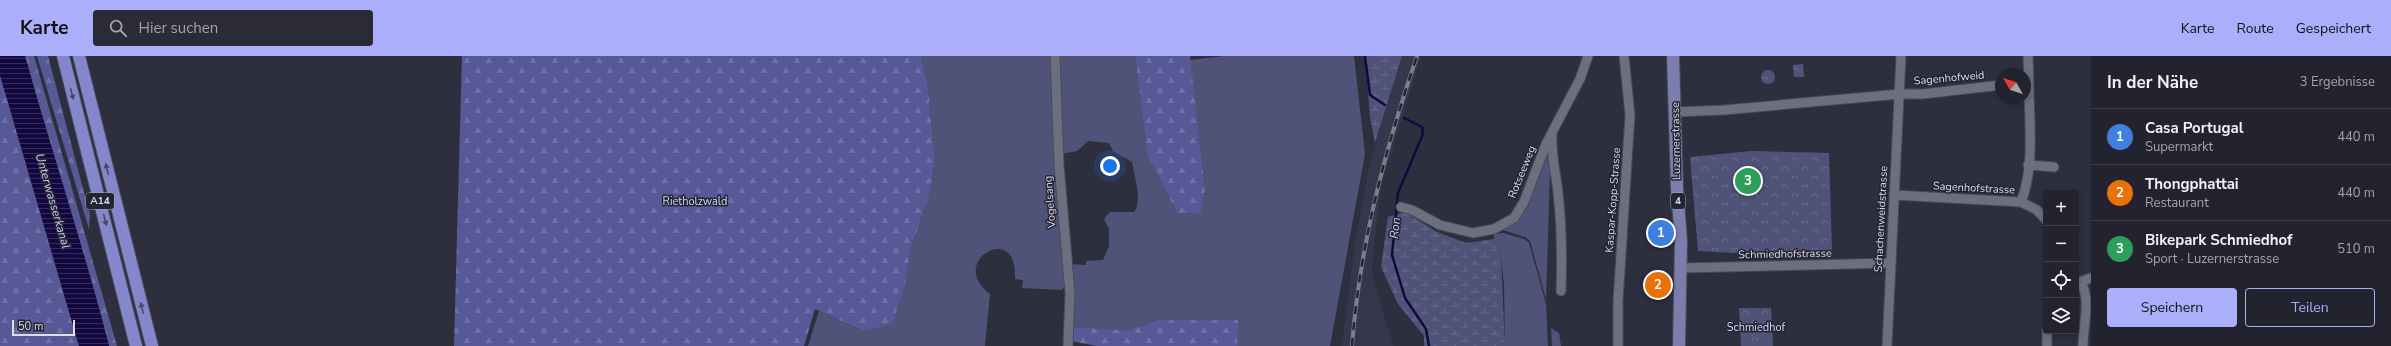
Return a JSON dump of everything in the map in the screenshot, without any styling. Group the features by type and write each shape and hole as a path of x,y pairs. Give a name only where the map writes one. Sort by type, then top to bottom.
{"highway":[{"name":"A14","path":"63,56 136,346"},
{"name":"A14","path":"79,56 152,346"}],"main road":[{"name":"Luzernerstrasse","path":"1673,56 1681,268 1679,346"}],"street":[{"name":"Vogelsang","path":"1055,56 1059,165 1070,293 1068,346"},
{"name":"Rotseeweg","path":"1401,207 1412,210 1440,225 1462,232 1485,232 1514,218 1524,202 1552,132 1580,79 1588,56"},
{"name":"Kaspar-Kopp-Strasse","path":"1618,346 1618,301 1630,115 1624,56"},
{"name":"Schachenweidstrasse","path":"1887,346 1901,56"},
{"path":"2028,56 2028,68"},
{"name":"Sagenhofweid","path":"1900,94 1923,94 1995,86"},
{"path":"1675,112 1900,94"},
{"path":"2021,202 2024,193 2028,165 2027,104"},
{"name":"Rotseeweg","path":"1552,132 1553,169 1558,191 1562,240 1560,291"},
{"path":"2028,165 2054,167"},
{"name":"Sagenhofstrasse","path":"1894,195 2021,202 2037,210 2043,217"},
{"name":"Schmiedhofstrasse","path":"1681,268 1890,263"},
{"path":"2082,346 2087,292 2079,283 2091,278"},
{"path":"2047,334 2047,346"}],"shaded area":[{"path":"1402,56 1421,56 1381,186 1372,274 1393,346 1342,346 1354,249 1370,162"}],"green space":[{"path":"25,56 34,56 117,346 109,346"},
{"path":"37,56 48,56 90,215 89,229"},
{"name":"Rietholzwald","path":"462,56 921,56 928,87 935,160 930,193 910,252 905,286 892,324 863,331 815,309 804,346 454,346"},
{"path":"921,56 1052,56 1066,285 1062,290 1022,288 1023,280 1015,279 1014,263 1008,252 1000,249 991,250 983,255 978,263 976,272 979,283 990,294 985,346 808,346 819,311 863,331 905,286 910,252 930,193 935,160 928,87"},
{"path":"1056,56 1135,56 1147,154 1177,213 1201,214 1205,189 1190,60 1224,56 1354,56 1365,154 1330,346 1237,346 1237,320 1158,320 1127,330 1072,327 1068,264 1086,265 1086,261 1103,260 1109,246 1109,229 1104,219 1110,212 1134,212 1137,208 1138,195 1132,162 1113,151 1109,143 1088,141 1077,151 1060,154"},
{"path":"1135,56 1190,56 1205,189 1201,214 1177,213 1147,154"},
{"path":"1365,56 1402,56 1375,143 1370,117"},
{"path":"1803,64 1804,77 1794,77 1793,65"},
{"path":"1768,70 1773,72 1775,77 1773,82 1768,84 1763,82 1761,77 1763,72"},
{"path":"0,75 79,346 0,346"},
{"path":"1547,147 1550,150 1550,170 1546,299 1530,241 1525,237 1503,230 1512,224"},
{"path":"1752,151 1829,153 1832,250 1733,253 1698,251 1690,157"},
{"path":"1405,212 1437,232 1466,243 1494,239 1501,259 1505,346 1424,346 1424,336 1398,304 1381,267 1388,217"},
{"path":"1503,233 1524,239 1529,243 1546,304 1548,346 1505,346 1504,285 1501,259 1494,239 1494,234"},
{"name":"Schmiedhof","path":"1739,308 1771,308 1773,346 1741,346"},
{"path":"1158,320 1238,320 1237,346 1097,346 1071,341 1072,327 1127,330"},
{"path":"1551,328 1559,333 1561,346 1552,346"}],"water":[{"name":"Unterwasserkanal","path":"0,56 25,56 109,346 79,346 0,75"}],"waterway":[{"name":"Ron","path":"1365,56 1370,95 1385,105"},
{"name":"Ron","path":"1404,118 1422,127 1423,134 1398,193 1392,255 1405,298 1426,329 1429,346"}],"railway":[{"path":"1352,346 1361,271 1375,199 1394,128 1417,56"}],"place":[{"name":"Bikepark Schmiedhof","path":"1748,181"},
{"name":"Casa Portugal","path":"1661,233"},
{"name":"Thongphattai","path":"1658,285"}]}
